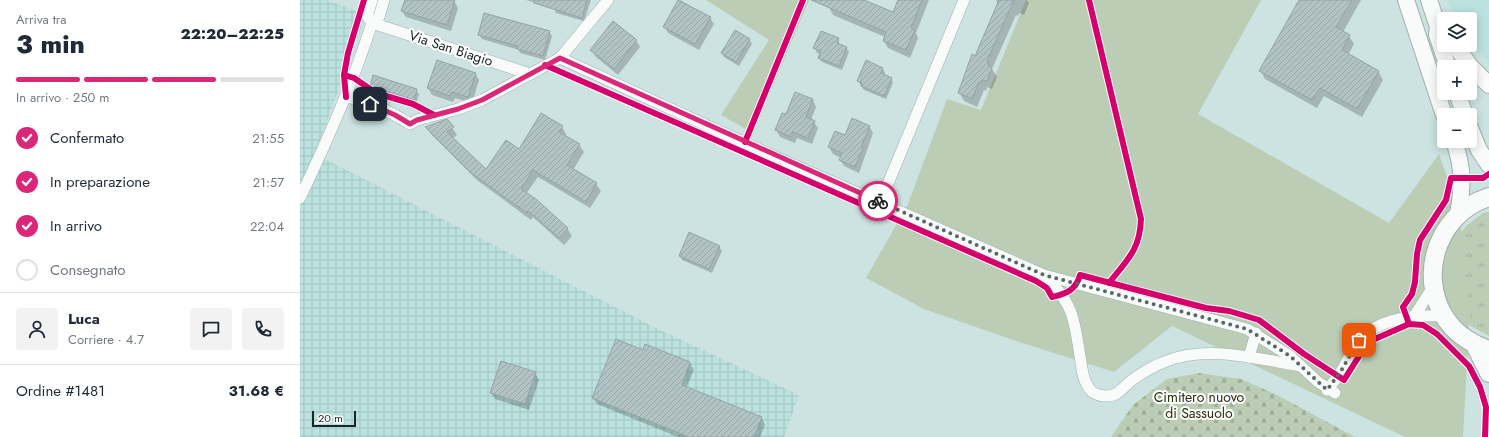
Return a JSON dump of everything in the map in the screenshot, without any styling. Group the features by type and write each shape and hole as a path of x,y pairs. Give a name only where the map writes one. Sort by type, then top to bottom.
{"main road":[{"path":"1406,0 1442,108"},
{"path":"1429,0 1437,19"},
{"path":"1460,52 1470,66 1489,85"},
{"path":"1477,145 1489,165"},
{"path":"1456,148 1461,163 1463,179 1458,215"},
{"path":"1489,197 1472,204 1458,215 1447,227 1439,241 1433,264 1433,288 1444,316 1463,337 1482,347 1489,373"}],"street":[{"path":"372,0 367,16 372,23"},
{"path":"300,198 331,134 346,97 372,23 379,16 384,0"},
{"path":"346,97 358,99 395,115 410,124 417,120 458,109 482,100 560,58 608,0"},
{"path":"880,202 964,0"},
{"name":"Via San Biagio","path":"372,23 530,74"},
{"path":"560,58 1044,275 1247,329 1256,333 1290,356 1331,392 1359,340 1370,331 1401,318 1415,315 1444,316"},
{"path":"1044,275 1054,284 1072,311 1077,328 1085,382 1089,390 1098,395 1115,394 1150,369 1177,358 1210,354 1249,357 1301,366"},
{"path":"1415,315 1433,288"},
{"path":"1249,357 1256,333"}],"shaded area":[{"path":"300,0 326,0 366,14 315,154 658,329 799,395 784,437 300,437"},
{"path":"1448,0 1489,0 1489,62 1477,52 1477,12 1452,12"}],"green space":[{"path":"706,0 809,0 753,133 721,115 769,40"},
{"path":"1026,0 1261,0 1198,114 1389,223 1439,154 1459,211 1470,311 1463,437 1405,437 1172,326 1114,372 1019,342 924,309 866,278 908,204 947,99 981,110"},
{"path":"1489,212 1489,336 1471,326 1456,309 1453,242 1466,226 1483,213"},
{"name":"Cimitero nuovo di Sassuolo","path":"1199,373 1241,379 1275,394 1355,437 1111,437 1133,405 1167,379"}],"building":[{"path":"405,0 455,0 447,25 401,11"},
{"path":"535,0 587,0 582,18 534,3"},
{"path":"678,0 711,17 695,44 663,27"},
{"path":"811,0 864,0 893,12 898,0 922,0 911,28 915,30 906,50 883,41 886,32"},
{"path":"999,0 1014,0 987,61 989,62 988,66 992,68 987,81 982,80 981,83 979,82 972,99 958,93 972,54 975,56"},
{"path":"1299,0 1352,0 1336,27 1350,35 1342,50 1379,71 1357,109 1320,88 1312,100 1259,71"},
{"path":"484,13 550,31 543,56 517,49 518,46 478,35"},
{"path":"613,21 637,40 614,69 590,50"},
{"path":"735,30 750,39 736,62 721,53"},
{"path":"821,31 839,38 837,43 847,47 839,66 818,58 821,51 813,48"},
{"path":"437,60 476,73 468,97 451,92 450,96 427,88"},
{"path":"866,60 883,68 881,73 892,78 884,96 861,86 862,83 857,81"},
{"path":"373,75 417,89 414,100 370,86"},
{"path":"795,92 813,99 806,117 815,121 808,138 793,132 791,137 775,130 782,113 786,114"},
{"path":"541,113 563,126 559,132 580,144 567,165 597,183 586,202 533,170 521,189 536,199 568,228 559,238 528,211 527,213 471,173 425,127 447,119 454,127 447,132 486,169 506,140 519,149"},
{"path":"852,118 870,126 861,147 863,148 855,167 839,160 842,153 828,147 835,131 845,135"},
{"path":"689,232 720,246 709,269 679,256"},
{"path":"616,339 643,350 645,344 690,362 682,385 762,417 754,437 689,437 592,398"},
{"path":"501,361 536,372 525,404 490,393"}],"cycle path":[{"path":"346,97 344,75 348,53 364,0"},
{"path":"745,142 803,0"},
{"path":"1089,0 1141,219 1140,230 1135,247 1127,261 1109,283"},
{"path":"545,65 1036,281 1047,288 1052,297 1073,288 1080,275 1206,308 1229,311 1259,320 1304,354 1344,380 1368,342 1409,324 1423,325 1437,334 1469,366 1480,387 1486,407 1485,437"},
{"path":"344,75 354,78 376,93 413,104 434,115"},
{"path":"1409,324 1403,307 1412,294 1415,282 1417,254 1420,240 1446,200 1451,178 1483,178 1489,174"}],"way so far":[{"path":"878,201 1044,275 1247,329 1256,333 1290,356 1327,390 1341,371 1359,340"}],"route":[{"path":"370,104 395,115 410,124 417,120 458,109 482,100 560,58 778,158 878,201"}]}
